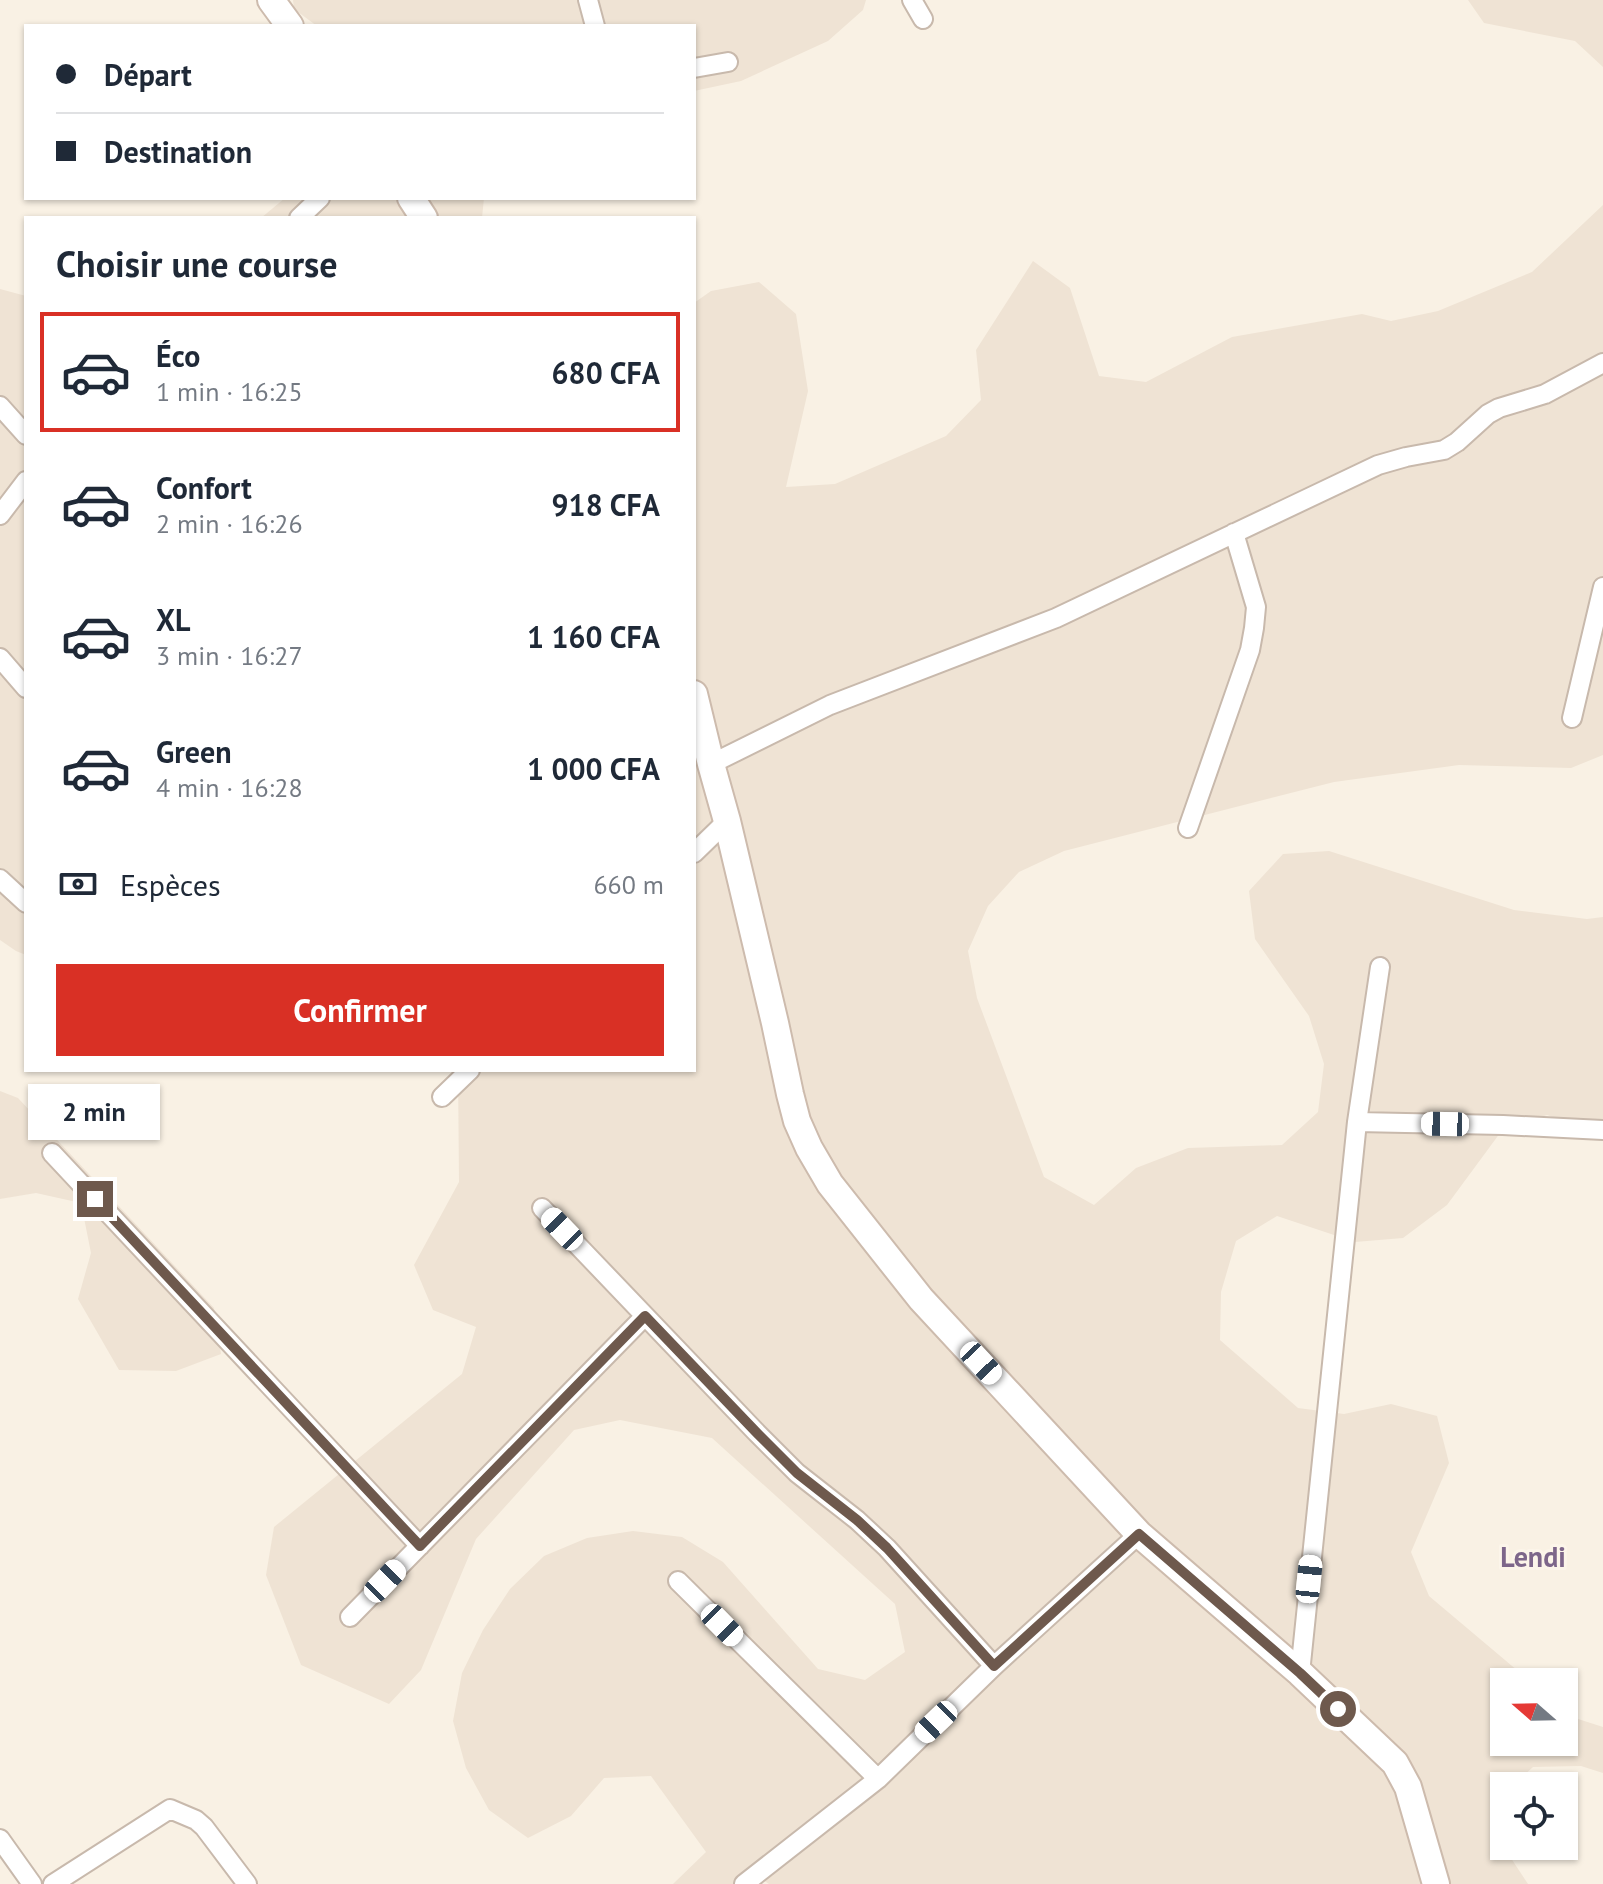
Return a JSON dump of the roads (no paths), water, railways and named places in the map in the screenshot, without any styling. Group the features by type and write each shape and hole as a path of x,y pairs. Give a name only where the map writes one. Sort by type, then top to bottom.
{"main road":[{"path":"271,0 289,24"},
{"path":"696,702 797,1121 830,1184 921,1299 1139,1534 1300,1673 1395,1763 1408,1787 1436,1884"}],"street":[{"path":"588,0 594,24"},
{"path":"912,0 923,19"},
{"path":"696,68 728,62"},
{"path":"301,216 318,200"},
{"path":"711,764 830,705 1056,618 1378,465 1444,450 1488,414 1545,394 1603,363"},
{"path":"0,406 24,433"},
{"path":"0,515 24,484"},
{"path":"1188,828 1250,650 1254,628 1256,607 1234,533"},
{"path":"1572,718 1603,587"},
{"path":"0,658 24,686"},
{"path":"696,851 727,821"},
{"path":"0,879 24,901"},
{"path":"1300,1673 1357,1122 1380,967"},
{"path":"442,1097 468,1072"},
{"path":"1357,1122 1603,1130"},
{"path":"52,1153 420,1546"},
{"path":"542,1208 797,1473 887,1548 994,1666"},
{"path":"350,1617 645,1316"},
{"path":"744,1884 878,1779 994,1666 1139,1534"},
{"path":"678,1581 878,1779"},
{"path":"53,1884 170,1809 196,1820 204,1827 247,1884"},
{"path":"0,1839 32,1884"}],"district":[{"name":"Lendi","path":"1533,1556"}]}
